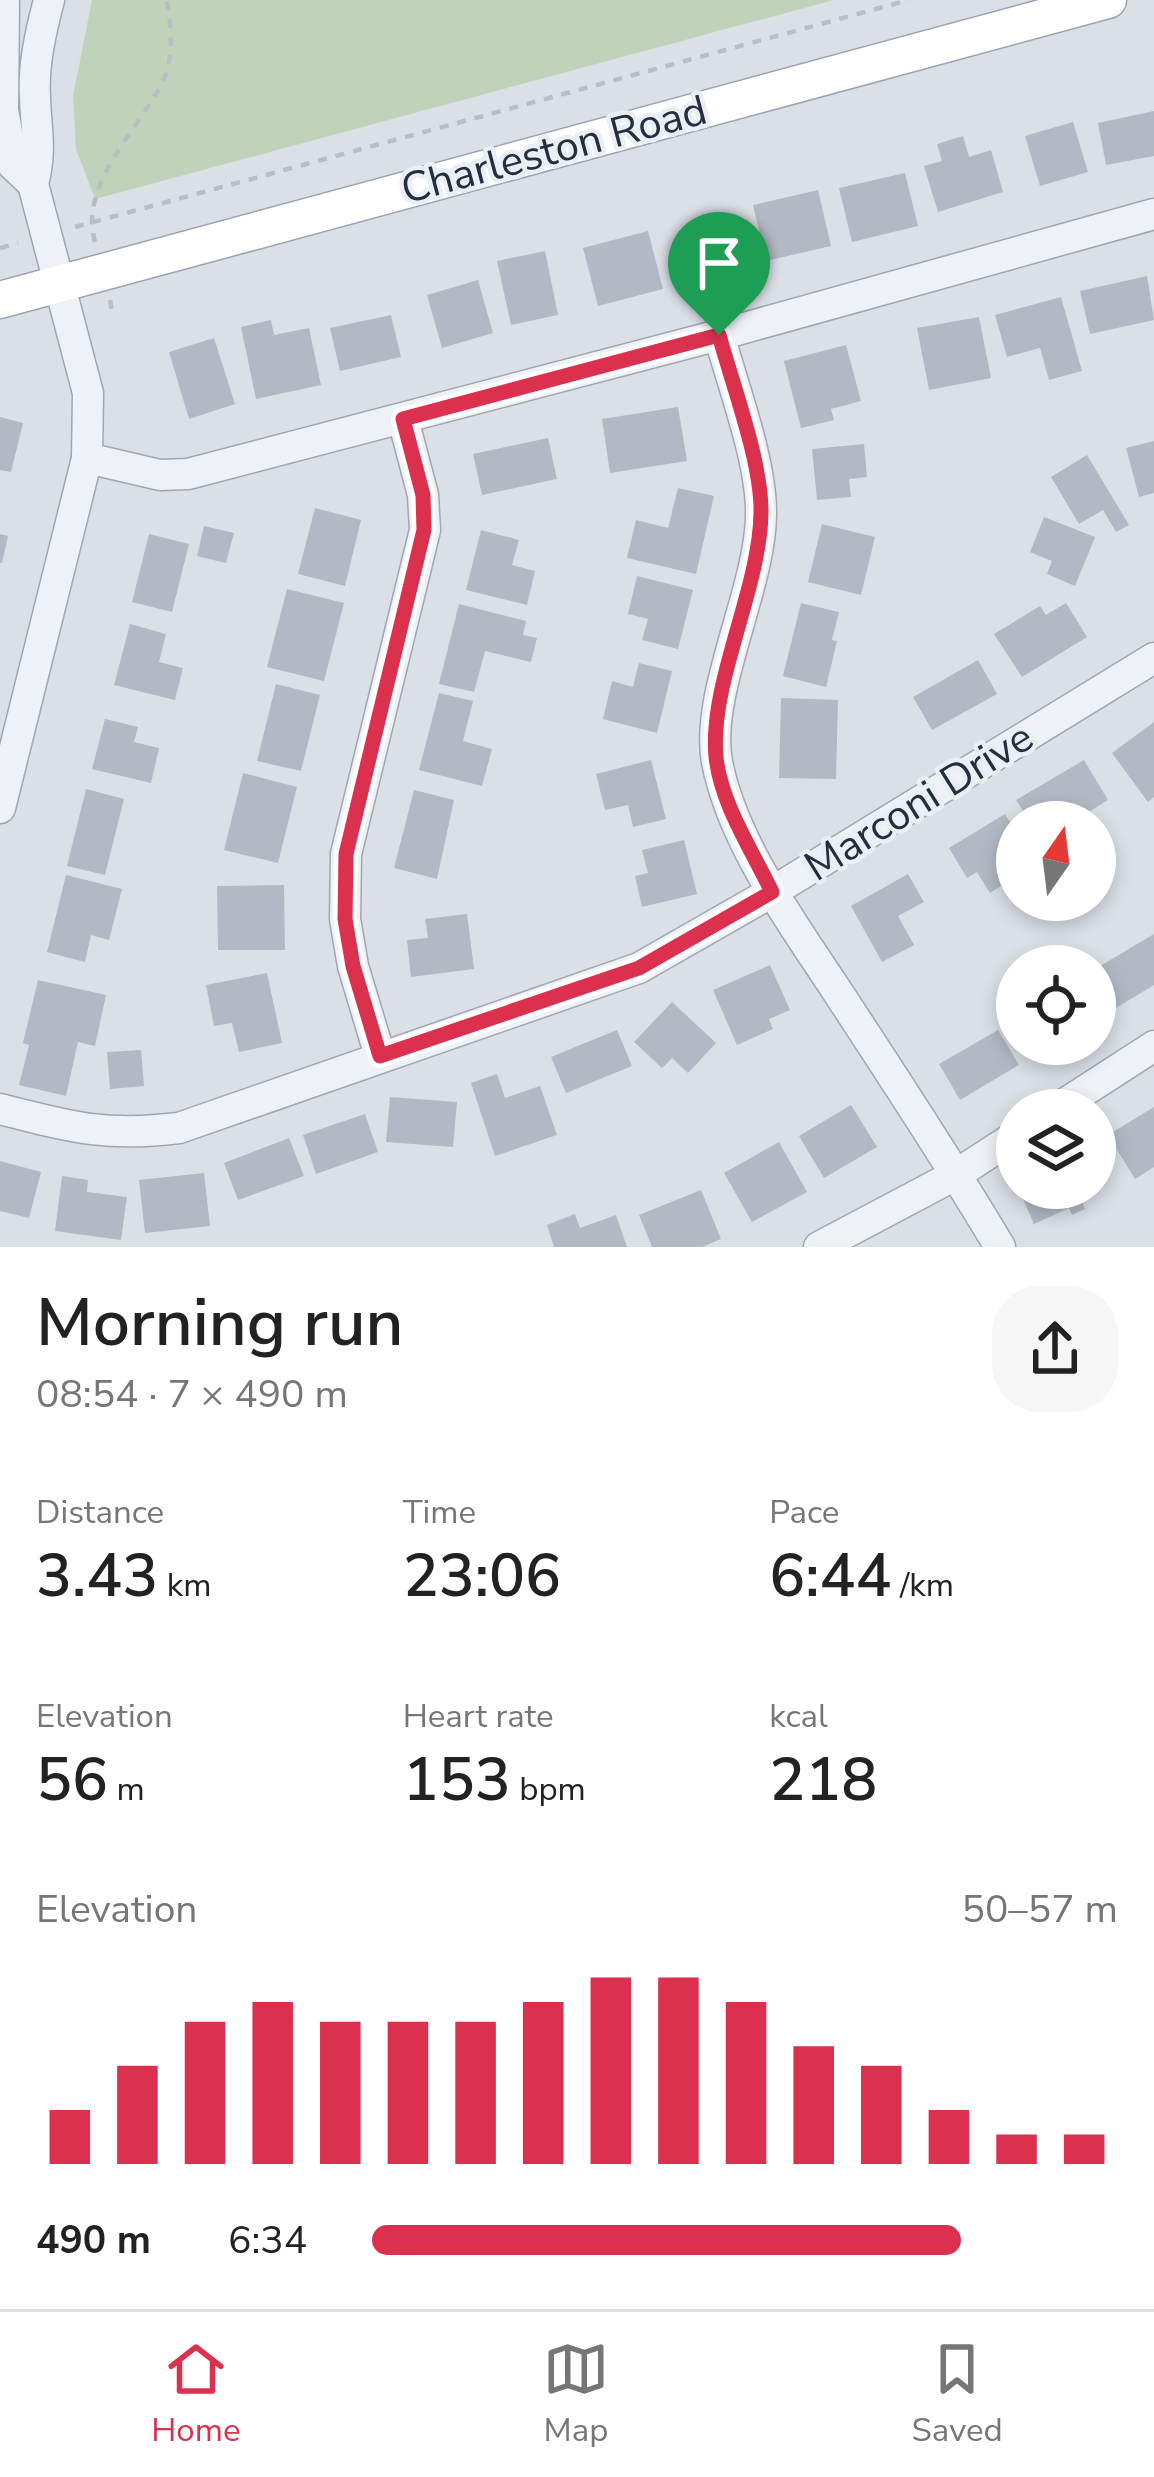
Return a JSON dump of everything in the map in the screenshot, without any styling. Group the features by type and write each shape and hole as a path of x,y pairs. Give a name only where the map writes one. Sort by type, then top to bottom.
{"main road":[{"name":"Charleston Road","path":"0,300 1108,0"}],"street":[{"path":"4,0 3,110 13,165 33,184"},
{"path":"0,808 87,458 88,393 33,184 40,155 34,94 49,0"},
{"path":"87,458 160,475 188,474 719,335 1154,214"},
{"path":"719,335 758,483 761,512 719,711 716,757 727,799 772,892 1000,1247"},
{"path":"380,1056 353,966 345,919 346,854 424,530 423,495 403,419"},
{"name":"Marconi Drive","path":"0,1109 94,1132 131,1134 179,1128 639,968 1154,658"},
{"path":"1087,1089 1154,1046"},
{"path":"819,1247 996,1149"}],"path":[{"path":"113,318 89,223 115,151 166,70 170,57 167,0"},
{"path":"0,248 909,0"}],"green space":[{"path":"92,0 834,0 95,199 76,149 73,96"}],"building":[{"path":"1154,111 1154,156 1106,165 1098,123"},
{"path":"1073,122 1088,172 1040,186 1025,136"},
{"path":"963,136 969,157 991,150 1003,192 938,212 924,166 942,161 937,144"},
{"path":"905,173 918,226 852,242 839,188"},
{"path":"818,190 831,246 766,261 753,205"},
{"path":"735,221 745,267 696,278 686,233"},
{"path":"648,231 663,289 598,306 583,248"},
{"path":"545,251 558,315 511,325 497,261"},
{"path":"1147,276 1154,320 1090,334 1080,291"},
{"path":"478,280 493,333 442,348 427,295"},
{"path":"1061,297 1082,371 1049,380 1040,348 1007,357 995,315"},
{"path":"391,315 401,357 340,371 330,328"},
{"path":"979,317 991,378 929,390 917,328"},
{"path":"271,320 274,335 309,328 321,385 256,399 241,327"},
{"path":"214,338 235,404 189,419 169,352"},
{"path":"846,345 861,401 831,409 834,420 801,428 784,361"},
{"path":"678,407 687,461 610,473 602,419"},
{"path":"0,417 23,423 11,472 0,470"},
{"path":"548,438 557,479 482,495 473,454"},
{"path":"1154,441 1154,493 1139,497 1126,448"},
{"path":"864,444 867,477 849,479 851,497 817,500 812,449"},
{"path":"1087,455 1129,525 1116,532 1103,510 1079,524 1051,477"},
{"path":"678,488 714,496 696,574 627,558 636,520 668,528"},
{"path":"315,508 361,520 345,586 298,574"},
{"path":"1044,517 1095,537 1075,586 1047,574 1052,561 1030,552"},
{"path":"822,524 875,537 861,595 808,582"},
{"path":"204,526 234,533 226,563 197,556"},
{"path":"481,530 519,540 512,565 535,571 527,605 466,590"},
{"path":"0,534 8,536 2,563 0,563"},
{"path":"149,534 189,544 172,612 132,602"},
{"path":"637,576 693,590 678,649 642,640 648,619 628,614"},
{"path":"287,589 344,603 324,681 267,667"},
{"path":"801,603 839,612 826,687 783,676"},
{"path":"1066,603 1087,637 1022,677 994,634 1040,606 1046,615"},
{"path":"459,604 526,621 523,635 537,638 531,662 485,651 474,692 439,684"},
{"path":"130,624 166,634 159,662 183,668 175,700 114,685"},
{"path":"978,660 997,694 932,730 913,697"},
{"path":"639,663 672,671 657,733 603,719 612,681 633,687"},
{"path":"276,684 320,695 301,771 257,761"},
{"path":"439,693 473,701 463,741 492,749 482,786 419,770"},
{"path":"781,698 838,700 836,779 779,778"},
{"path":"105,719 138,727 134,742 159,748 151,783 92,769"},
{"path":"1154,722 1154,797 1148,802 1112,753"},
{"path":"651,760 666,819 633,827 628,805 605,810 596,774"},
{"path":"1084,760 1108,800 1017,801"},
{"path":"243,773 297,787 278,863 224,850"},
{"path":"86,789 124,799 105,875 67,866"},
{"path":"414,790 454,800 437,879 394,868"},
{"path":"996,819 996,889 990,893 977,872 967,878 949,848"},
{"path":"684,840 697,894 642,907 635,876 648,873 642,850"},
{"path":"908,874 924,902 898,916 914,945 882,962 851,906"},
{"path":"66,875 122,889 109,940 91,935 85,962 47,952"},
{"path":"284,885 285,950 218,950 217,886"},
{"path":"467,914 474,969 411,977 407,940 428,938 425,919"},
{"path":"1154,934 1154,985 1116,1008 1116,957"},
{"path":"770,965 790,1010 769,1019 773,1029 737,1045 713,990"},
{"path":"267,973 282,1043 239,1052 232,1023 214,1026 206,985"},
{"path":"38,980 106,995 95,1046 78,1042 66,1096 19,1085"},
{"path":"672,1002 716,1043 688,1073 672,1058 662,1068 634,1042"},
{"path":"617,1030 632,1066 566,1093 551,1057"},
{"path":"996,1031 996,1065 1019,1065 960,1100 939,1064"},
{"path":"141,1050 144,1086 110,1089 107,1052"},
{"path":"497,1074 505,1098 540,1086 557,1135 495,1156 471,1083"},
{"path":"390,1097 457,1102 453,1147 386,1142"},
{"path":"851,1105 877,1147 824,1178 799,1136"},
{"path":"1154,1107 1154,1167 1135,1179 1116,1148 1116,1130"},
{"path":"365,1114 378,1152 316,1174 303,1135"},
{"path":"289,1138 304,1176 238,1200 224,1163"},
{"path":"779,1142 807,1192 752,1222 724,1173"},
{"path":"0,1161 41,1172 29,1218 0,1211"},
{"path":"204,1173 210,1226 145,1233 139,1180"},
{"path":"62,1176 88,1180 87,1192 127,1197 121,1240 55,1231"},
{"path":"701,1190 721,1239 702,1247 652,1247 639,1215"},
{"path":"1027,1209 1067,1209 1034,1224"},
{"path":"575,1214 580,1228 616,1215 627,1247 554,1247 547,1225"}],"route":[{"path":"719,335 758,483 761,512 719,711 716,757 727,799 772,892 639,968 380,1056 353,966 345,919 346,854 424,530 423,495 403,419 719,335"}]}
